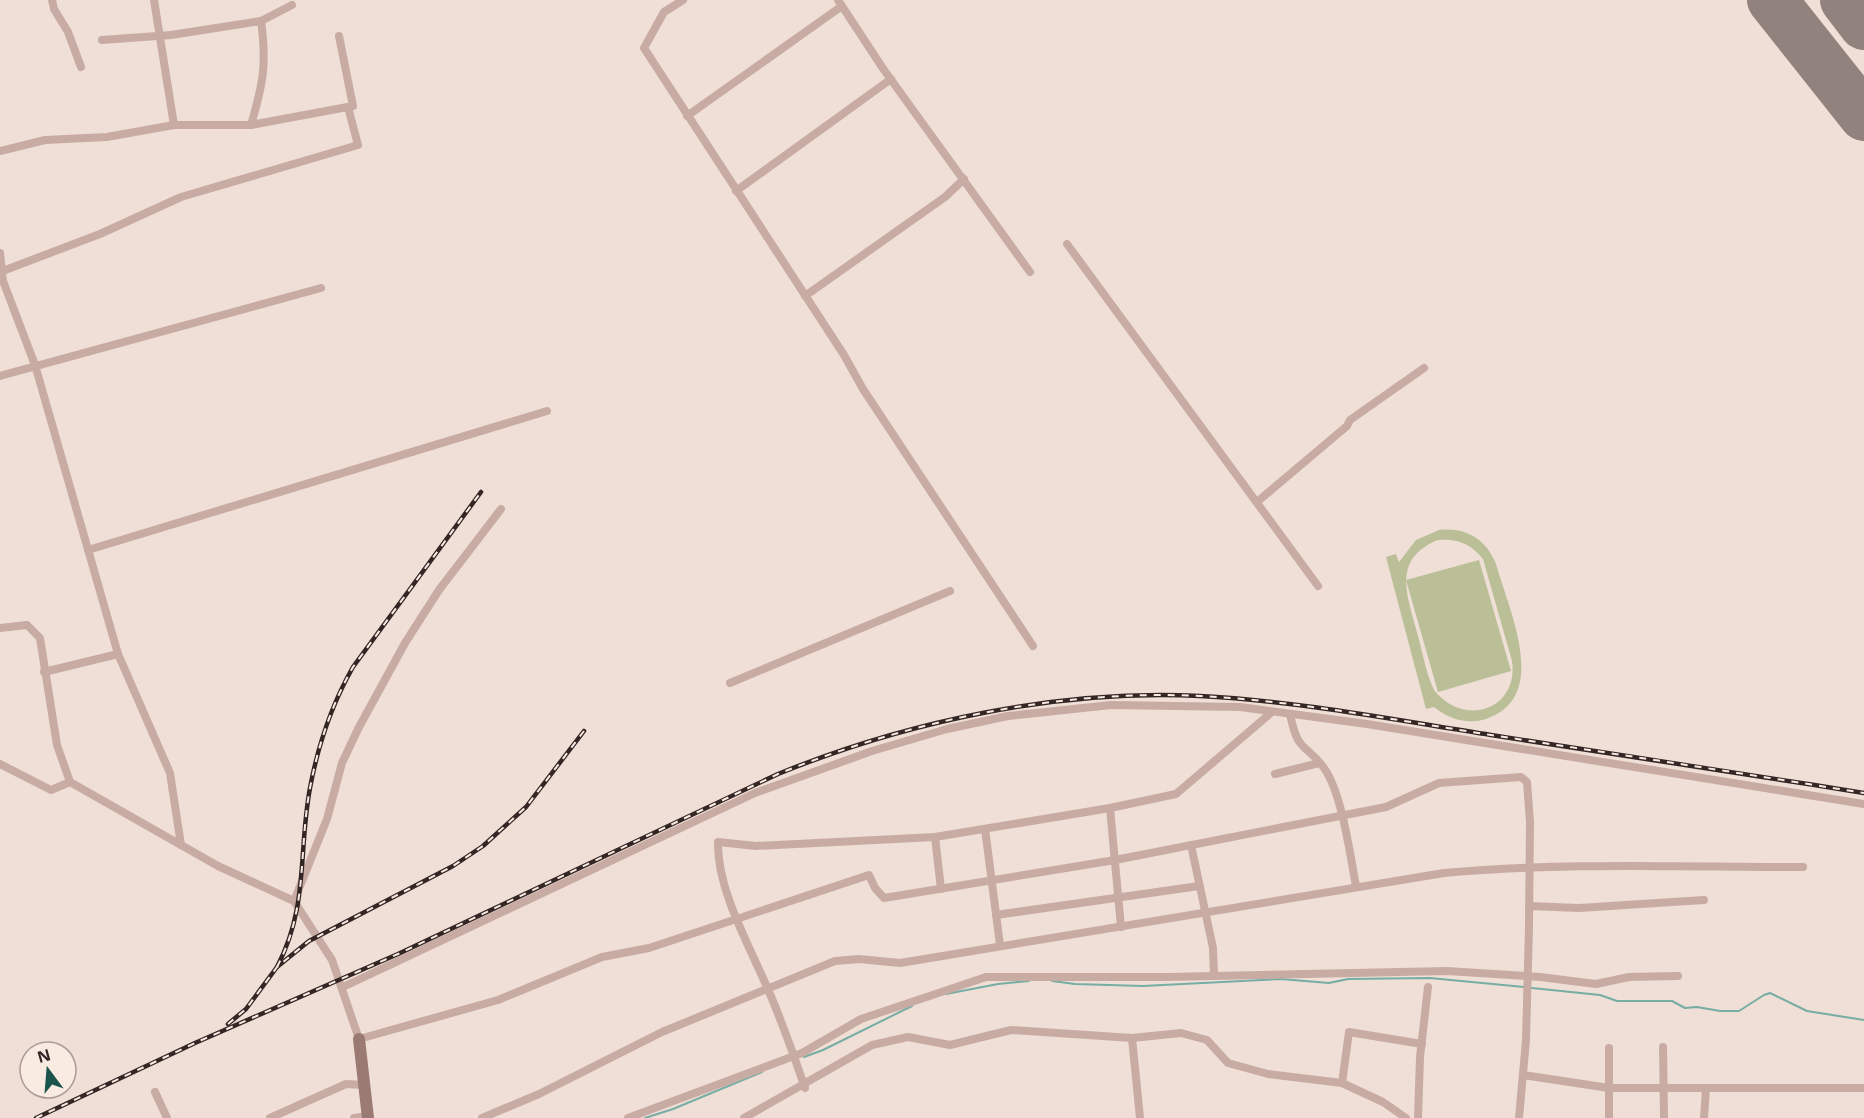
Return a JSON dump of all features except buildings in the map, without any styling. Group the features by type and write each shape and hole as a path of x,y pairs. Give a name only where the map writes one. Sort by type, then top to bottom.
{"street":[{"path":"52,0 81,66"},
{"path":"154,0 158,13 158,36 174,125"},
{"path":"683,0 664,12 644,48 863,389 1032,646"},
{"path":"687,116 840,3 891,79 1030,272"},
{"path":"102,40 158,36 261,21 292,5"},
{"path":"250,125 264,81 265,49 261,21"},
{"path":"0,151 45,140 107,137 174,125 250,125 353,106 339,36"},
{"path":"736,191 891,79"},
{"path":"1,271 100,234 181,197 358,145 348,107"},
{"path":"805,296 945,197 964,179"},
{"path":"1067,244 1318,586"},
{"path":"0,253 1,271 34,365 117,654 170,774 181,844"},
{"path":"0,376 321,288"},
{"path":"1257,502 1347,426 1350,420 1424,368"},
{"path":"88,550 547,411"},
{"path":"294,901 327,819 342,763 358,729 405,643 434,598 501,509"},
{"path":"730,683 950,591"},
{"path":"0,628 27,625 40,638 57,745 70,782 218,866 294,901 332,960 359,1039 368,1117 354,1118"},
{"path":"44,672 117,654"},
{"path":"343,987 755,793 872,751 947,729 1008,716 1112,705 1239,708 1367,724 1864,804"},
{"path":"804,1087 767,987 736,919 720,865 718,842 756,846 935,837 1110,808 1176,794 1272,712"},
{"path":"1290,714 1295,737 1319,764 1330,782 1341,814 1356,886"},
{"path":"0,764 51,790 70,782"},
{"path":"1275,774 1319,764"},
{"path":"359,1039 498,1000 602,957 649,948 869,875 875,888 884,898 1115,860 1386,807 1439,783 1521,777 1527,782 1530,822 1528,977 1520,1118"},
{"path":"1110,808 1121,927"},
{"path":"986,829 1000,945"},
{"path":"935,837 940,889"},
{"path":"1191,845 1213,948 1214,975"},
{"path":"482,1118 539,1094 662,1032 835,961 859,959 900,963 1444,873 1528,866 1631,864 1803,867"},
{"path":"996,915 1200,886"},
{"path":"1529,906 1579,908 1704,900"},
{"path":"628,1118 794,1056 861,1019 986,977 1447,971 1596,984 1629,977 1678,976"},
{"path":"1418,1118 1428,987"},
{"path":"744,1118 804,1087 872,1045 908,1037 950,1045 1011,1030 1132,1038 1181,1033 1207,1040 1228,1063 1268,1074 1342,1083 1383,1102 1406,1118"},
{"path":"1342,1083 1349,1032 1422,1044"},
{"path":"1132,1038 1140,1118"},
{"path":"1663,1047 1664,1118"},
{"path":"1609,1118 1610,1048"},
{"path":"1523,1076 1609,1088 1864,1088"},
{"path":"270,1118 346,1084 365,1085"},
{"path":"1704,1118 1706,1088"},
{"path":"155,1092 167,1118"}],"green space":[{"path":"1439,530 1466,533 1481,541 1496,564 1516,628 1521,673 1517,692 1506,708 1486,719 1465,721 1452,718 1434,707 1426,709 1386,557 1396,554 1399,562 1416,540","holes":["1438,540 1464,543 1474,549 1483,559 1512,661 1512,678 1507,692 1498,702 1487,708 1474,710 1460,708 1446,702 1434,690 1427,670 1410,608 1406,581 1413,558 1423,548"]},
{"path":"1479,560 1511,671 1438,692 1406,580"}],"waterway":[{"path":"1052,981 1143,986 1281,979 1329,983 1348,979 1430,978 1524,987"},
{"path":"946,994 998,984 1029,981"},
{"path":"1532,988 1600,995 1617,1001 1672,1001 1685,1008 1697,1007 1720,1011 1739,1011 1770,993 1807,1011 1864,1020"},
{"path":"804,1057 912,1006"},
{"path":"645,1118 673,1109 762,1072"}],"runway":[{"path":"1772,0 1864,116"},
{"path":"1845,0 1864,25"}],"railway":[{"path":"277,967 294,922 301,879 306,812 313,772 339,695 353,667 481,492"},
{"path":"36,1118 195,1043 398,954 778,774 879,738 985,712 1093,698 1147,695 1237,698 1346,712 1864,793"},
{"path":"228,1024 246,1009 277,967 309,941 453,866 483,846 526,807 584,731"}]}
